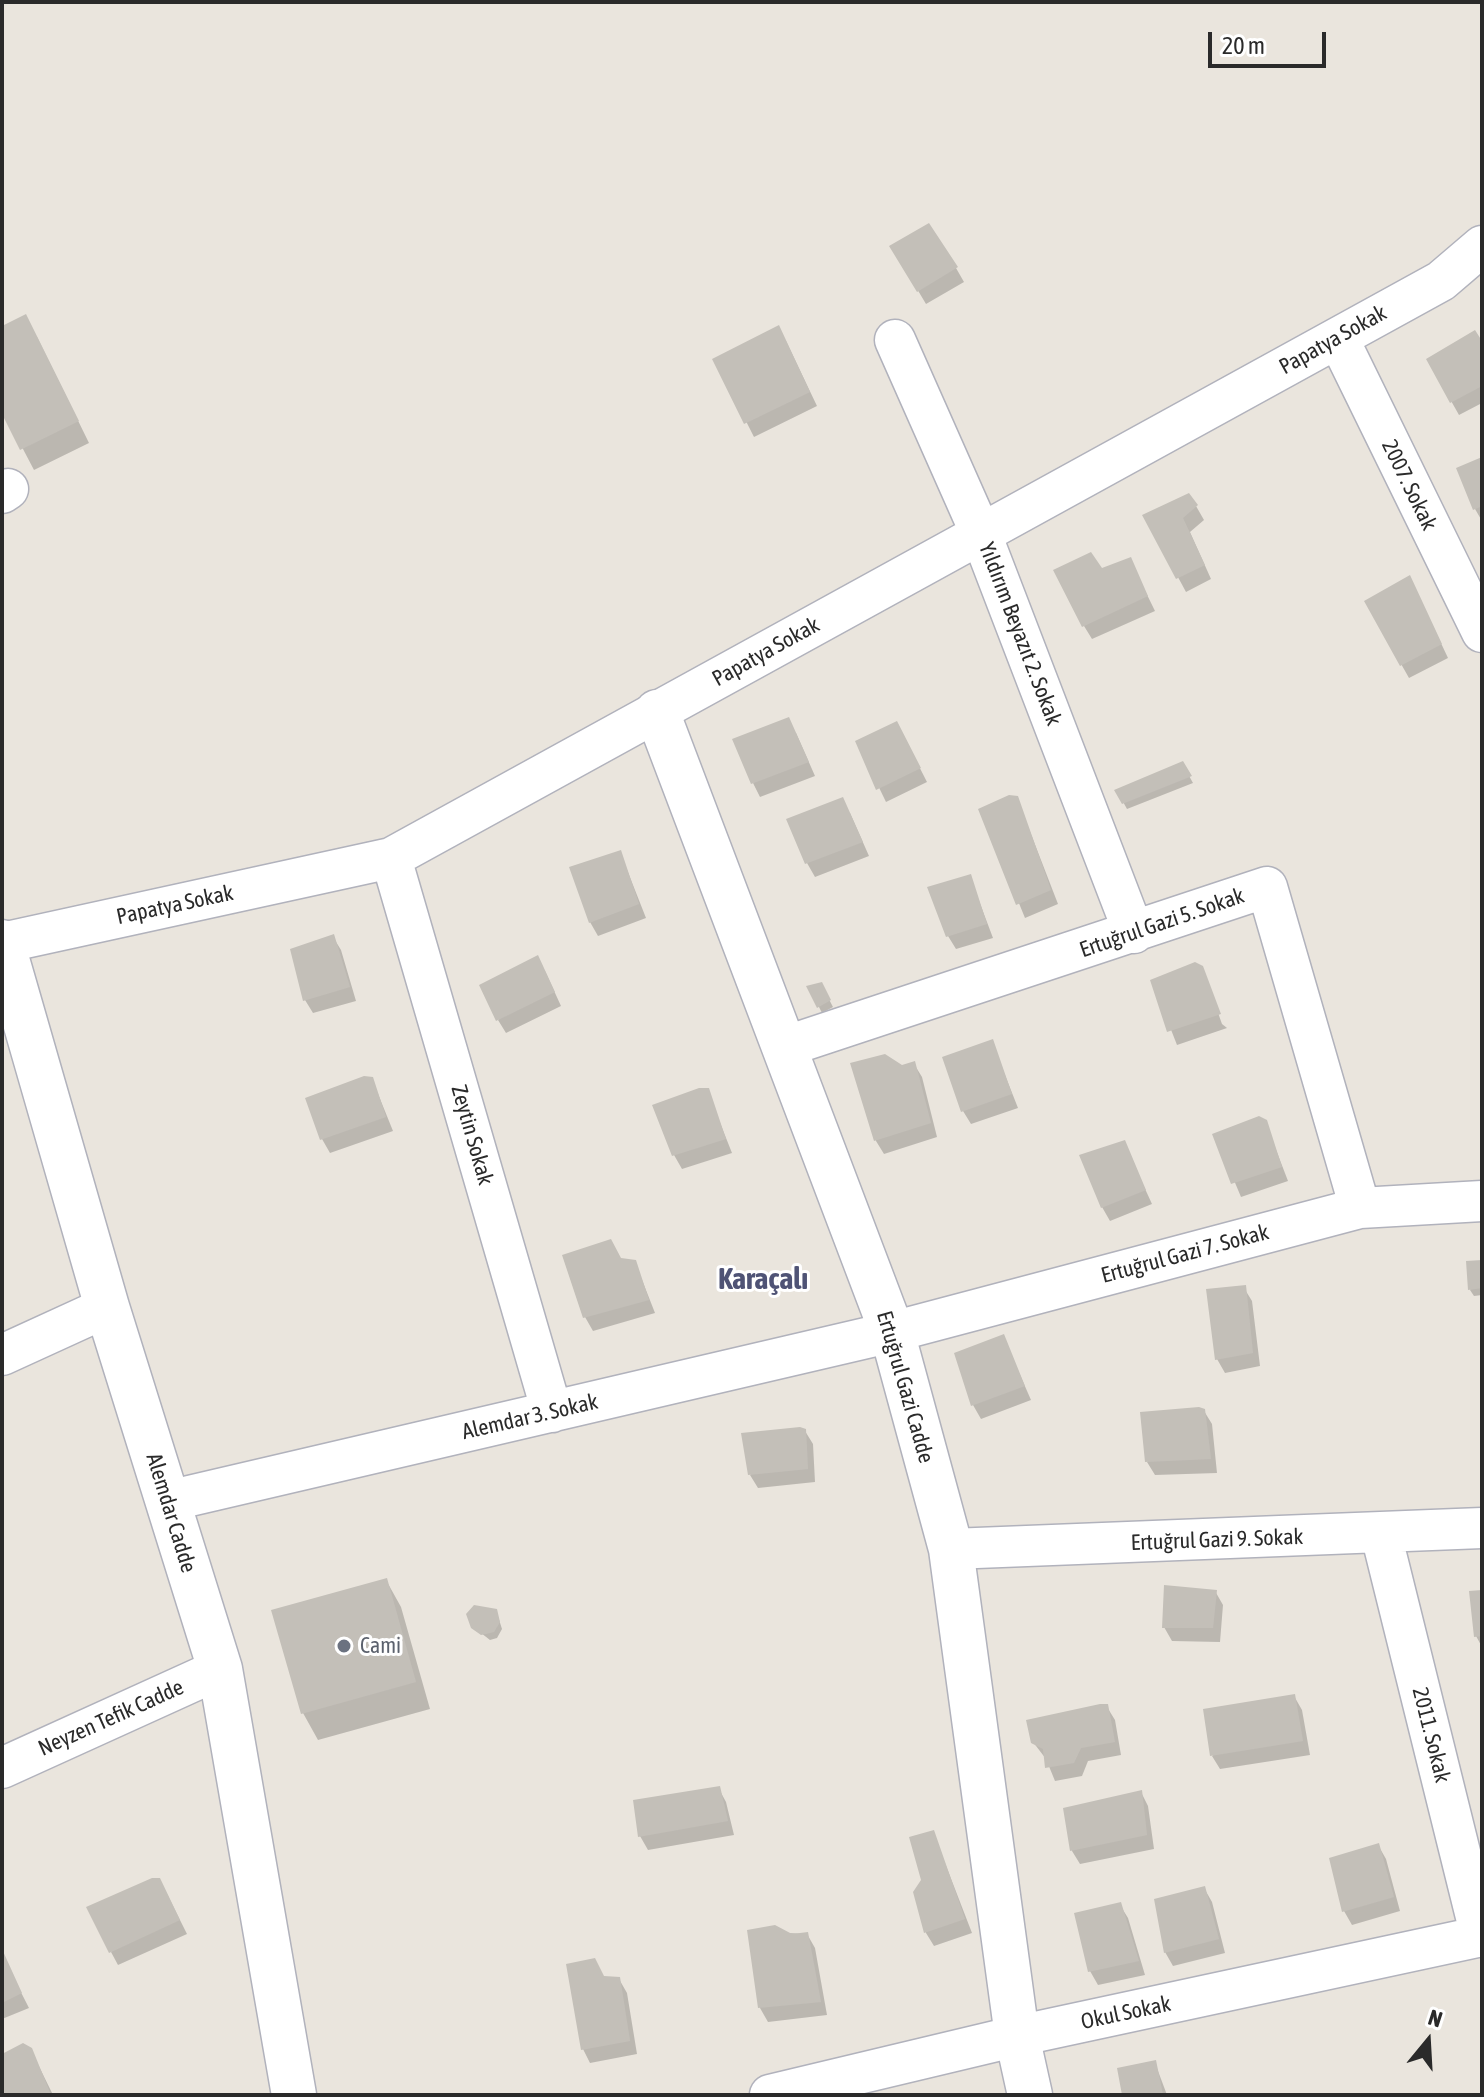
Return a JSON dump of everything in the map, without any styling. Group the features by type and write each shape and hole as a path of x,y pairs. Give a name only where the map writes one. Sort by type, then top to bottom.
{"street":[{"name":"Papatya Sokak","path":"2,943 391,858 1441,281 1482,246"},
{"name":"2007. Sokak","path":"1338,338 1482,632"},
{"name":"Yıldırım Beyazıt 2. Sokak","path":"895,340 981,534 1134,933"},
{"name":"Ertuğrul Gazi Cadde","path":"657,712 892,1332 951,1549 1017,2036 1030,2095"},
{"name":"Zeytin Sokak","path":"391,858 552,1412"},
{"name":"Ertuğrul Gazi 5. Sokak","path":"784,1047 1267,887 1360,1208"},
{"name":"Alemdar Cadde","path":"2,943 107,1307 220,1669 294,2095"},
{"name":"Ertuğrul Gazi 7. Sokak","path":"892,1332 1360,1208 1482,1201"},
{"path":"2,1355 107,1307"},
{"name":"Alemdar 3. Sokak","path":"168,1501 892,1332"},
{"name":"Ertuğrul Gazi 9. Sokak","path":"951,1549 1482,1528"},
{"name":"2011. Sokak","path":"1381,1534 1482,1936"},
{"name":"Neyzen Tefik Cadde","path":"2,1768 220,1669"},
{"name":"Okul Sokak","path":"770,2095 1017,2036 1482,1936"}],"building":[{"path":"929,223 958,267 917,292 889,246"},
{"path":"26,314 79,421 20,450 2,414 2,326"},
{"path":"779,325 810,392 744,424 712,359"},
{"path":"1475,330 1482,341 1482,386 1450,403 1426,359"},
{"path":"1482,457 1482,506 1473,510 1456,468"},
{"path":"1189,493 1198,505 1183,518 1205,565 1176,579 1142,515"},
{"path":"1091,552 1102,568 1131,557 1148,596 1082,627 1053,570"},
{"path":"1410,575 1442,644 1400,666 1364,601"},
{"path":"789,717 809,762 751,784 732,739"},
{"path":"897,721 921,768 876,790 855,741"},
{"path":"1183,761 1192,776 1122,804 1114,790"},
{"path":"1009,795 1018,796 1051,890 1016,905 978,809"},
{"path":"843,797 863,842 805,864 786,819"},
{"path":"621,850 639,904 589,923 569,867"},
{"path":"971,874 987,924 946,937 927,887"},
{"path":"334,934 350,987 303,1001 290,949"},
{"path":"538,955 555,992 496,1021 479,985"},
{"path":"1195,962 1203,966 1221,1014 1167,1032 1150,980"},
{"path":"822,982 831,1000 817,1008 806,986"},
{"path":"993,1039 1012,1094 961,1112 942,1057"},
{"path":"885,1054 902,1065 915,1061 931,1123 874,1141 850,1063"},
{"path":"364,1076 373,1077 386,1117 320,1140 305,1098"},
{"path":"699,1088 709,1088 726,1139 672,1156 652,1105"},
{"path":"1259,1116 1267,1120 1282,1167 1231,1184 1212,1134"},
{"path":"1125,1140 1146,1190 1101,1208 1079,1155"},
{"path":"611,1239 621,1258 636,1260 649,1300 583,1318 562,1255"},
{"path":"1482,1260 1482,1288 1468,1290 1466,1261"},
{"path":"1246,1285 1253,1353 1215,1360 1206,1289"},
{"path":"1004,1334 1025,1386 971,1406 954,1353"},
{"path":"1205,1409 1211,1459 1145,1462 1140,1412"},
{"path":"806,1429 808,1469 748,1475 741,1433"},
{"name":"Cami","path":"387,1578 416,1682 301,1714 271,1610"},
{"path":"1164,1585 1217,1590 1213,1628 1162,1628"},
{"path":"1482,1590 1482,1636 1474,1637 1469,1591"},
{"path":"474,1605 497,1609 500,1622 494,1632 481,1635 471,1628 466,1614"},
{"path":"1295,1694 1303,1741 1210,1756 1203,1709"},
{"path":"1108,1704 1115,1742 1081,1748 1074,1763 1045,1768 1043,1749 1031,1743 1026,1720"},
{"path":"720,1786 728,1821 638,1837 633,1800"},
{"path":"1142,1790 1147,1835 1070,1851 1063,1808"},
{"path":"934,1830 965,1919 924,1933 913,1892 921,1880 909,1837"},
{"path":"1379,1843 1394,1897 1342,1912 1329,1858"},
{"path":"152,1878 160,1878 180,1920 109,1953 86,1907"},
{"path":"1205,1886 1219,1939 1164,1953 1154,1899"},
{"path":"1121,1902 1139,1961 1088,1972 1074,1913"},
{"path":"775,1925 792,1934 808,1932 821,2002 758,2008 747,1930"},
{"path":"2,1949 22,1993 2,2003"},
{"path":"595,1958 604,1976 620,1977 630,2041 581,2050 566,1964"},
{"path":"23,2043 32,2048 51,2095 2,2095 2,2054"},
{"path":"1156,2060 1163,2095 1122,2095 1117,2068"}],"place":[{"name":"Cami","path":"344,1646"}],"district":[{"name":"Karaçalı","path":"763,1280"}]}
